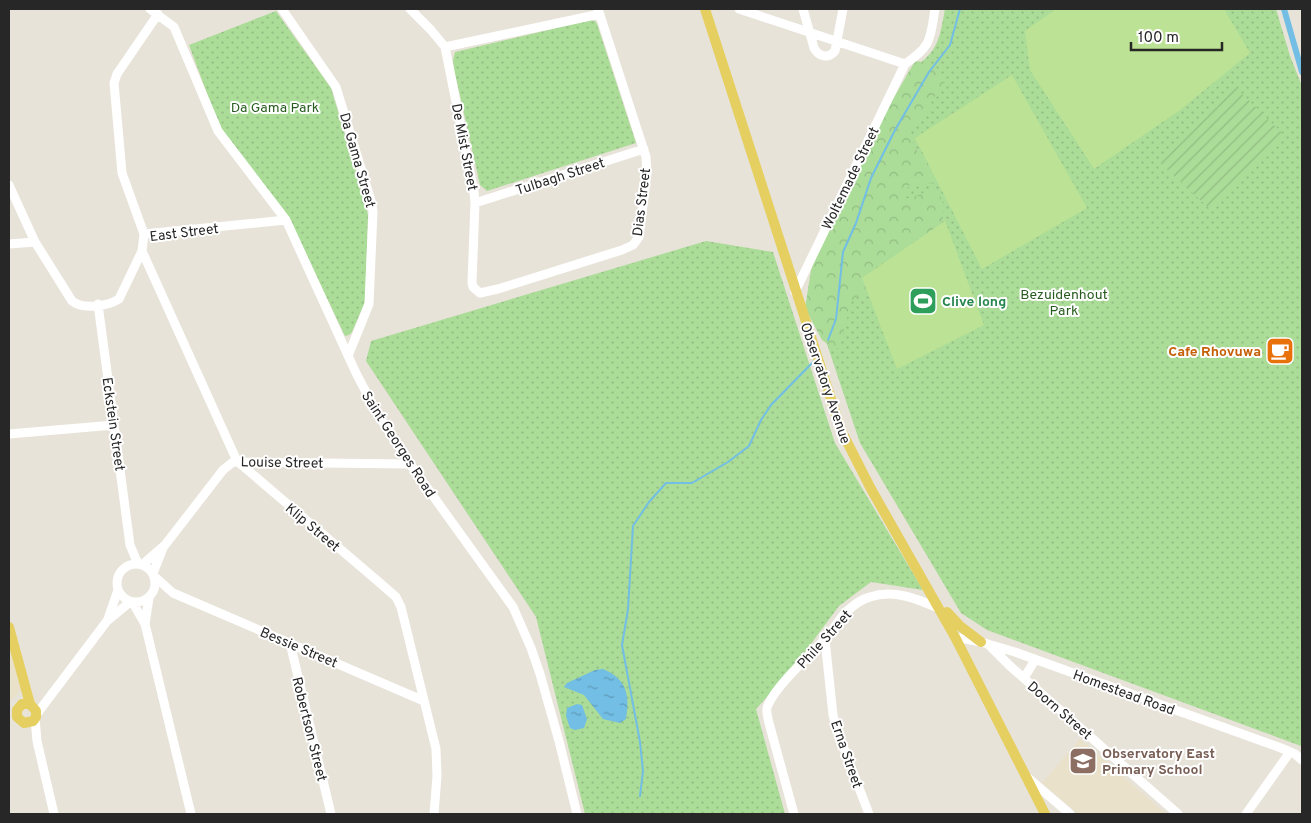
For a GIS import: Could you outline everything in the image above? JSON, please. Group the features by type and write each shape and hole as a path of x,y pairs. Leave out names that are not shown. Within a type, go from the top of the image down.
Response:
{"main road":[{"name":"Observatory Avenue","path":"705,9 836,419 844,438 955,637 1045,814"},
{"path":"930,592 960,626 985,643"},
{"path":"9,626 21,677 23,713"}],"street":[{"name":"Da Gama Street","path":"282,9 336,87 372,204 369,304 348,356"},
{"name":"De Mist Street","path":"410,9 445,47 475,203 472,282 476,291 485,292"},
{"path":"739,9 905,64 926,48 935,9"},
{"path":"803,9 814,48 820,55 828,56 834,54 844,9"},
{"name":"Saint Georges Road","path":"154,11 178,32 218,131 286,220 371,403 410,464 505,596 518,618 540,674 577,814"},
{"path":"144,234 122,173 114,83 117,74 154,11"},
{"path":"445,47 599,11"},
{"name":"Dias Street","path":"485,292 532,279 633,245 637,242 647,173 644,149 599,11"},
{"name":"Woltemade Street","path":"795,292 905,64"},
{"name":"Tulbagh Street","path":"475,203 644,149"},
{"path":"9,185 35,242 9,244"},
{"name":"East Street","path":"35,242 72,302 81,306 111,302 119,299 142,251 144,234 286,220"},
{"name":"Klip Street","path":"142,251 237,461 398,600 437,755 434,814"},
{"name":"Eckstein Street","path":"98,304 130,544 140,564"},
{"path":"9,434 114,425"},
{"name":"Louise Street","path":"140,564 164,545 228,464 237,461 410,464"},
{"name":"Eckstein Street","path":"125,568 130,544"},
{"name":"Louise Street","path":"154,574 164,545"},
{"path":"107,621 118,590 118,578 125,568 132,564 140,564 154,574 155,588 151,596 145,624"},
{"name":"Bessie Street","path":"154,574 173,593 424,701"},
{"path":"118,590 125,599 132,602 142,602 151,596"},
{"name":"Bessie Street","path":"151,596 173,593"},
{"name":"Phile Street","path":"794,814 769,724 767,705 777,691 825,640 847,611 856,604 872,596 888,594 909,596 940,609"},
{"path":"54,814 37,741 23,713 50,694 107,621 132,602"},
{"path":"132,602 145,624 191,814"},
{"name":"Homestead Road","path":"955,637 985,643 1035,660 1290,752 1302,760"},
{"name":"Erna Street","path":"825,640 831,701 838,733 869,814"},
{"name":"Robertson Street","path":"290,643 331,814"},
{"name":"Doorn Street","path":"985,643 1178,814"},
{"path":"811,654 826,663"},
{"path":"1024,678 1035,660"},
{"path":"1248,813 1290,752"},
{"path":"1024,775 1070,814"}],"shaded area":[{"path":"9,623 26,686 9,702"},
{"name":"Observatory East Primary School","path":"1080,739 1166,814 1078,814 1042,783"}],"green space":[{"name":"Bezuidenhout Park","path":"945,9 1276,9 1290,56 1302,86 1301,746 987,630 961,613 860,443 808,287 909,71 926,58 936,45"},
{"path":"1056,9 1224,9 1250,53 1180,110 1094,169 1030,70 1025,31"},
{"name":"Da Gama Park","path":"276,11 331,88 368,215 365,302 352,332 345,336 288,216 218,123 189,45"},
{"path":"591,20 597,24 636,143 487,191 480,185 454,69 453,60 455,52"},
{"path":"915,61 930,63 946,78 922,121 908,132 918,152 931,166 934,182 908,186 906,198 912,198 931,189 936,193 944,206 941,228 914,241 910,248 874,268 868,276 870,288 867,294 852,300 839,348 833,348 822,340 805,308 814,252 873,134"},
{"path":"1012,75 1087,208 982,269 915,138"},
{"path":"1235,87 1285,136 1209,208 1160,163"},
{"name":"Clive long","path":"945,221 984,325 897,369 862,278"},
{"path":"706,241 773,252 835,443 923,590 871,582 839,606 790,672 756,709 785,814 585,814 536,617 366,361 371,341"}],"water":[{"path":"603,669 611,673 622,683 627,695 626,719 620,723 603,719 584,695 564,687 567,683 595,670"},
{"path":"577,704 582,705 587,719 584,728 575,730 570,728 566,716 567,708"}],"waterway":[{"path":"828,340 836,319 843,252 856,223 871,178 895,130 929,72 950,45 960,9"},
{"path":"1284,9 1302,72"},
{"path":"640,796 643,771 640,742 622,645 628,609 633,526 649,502 666,483 692,483 728,462 749,446 761,420 771,405 815,360"}],"place":[{"name":"Clive long","path":"923,301"},
{"name":"Cafe Rhovuwa","path":"1280,351"},
{"name":"Observatory East Primary School","path":"1083,761"}]}
